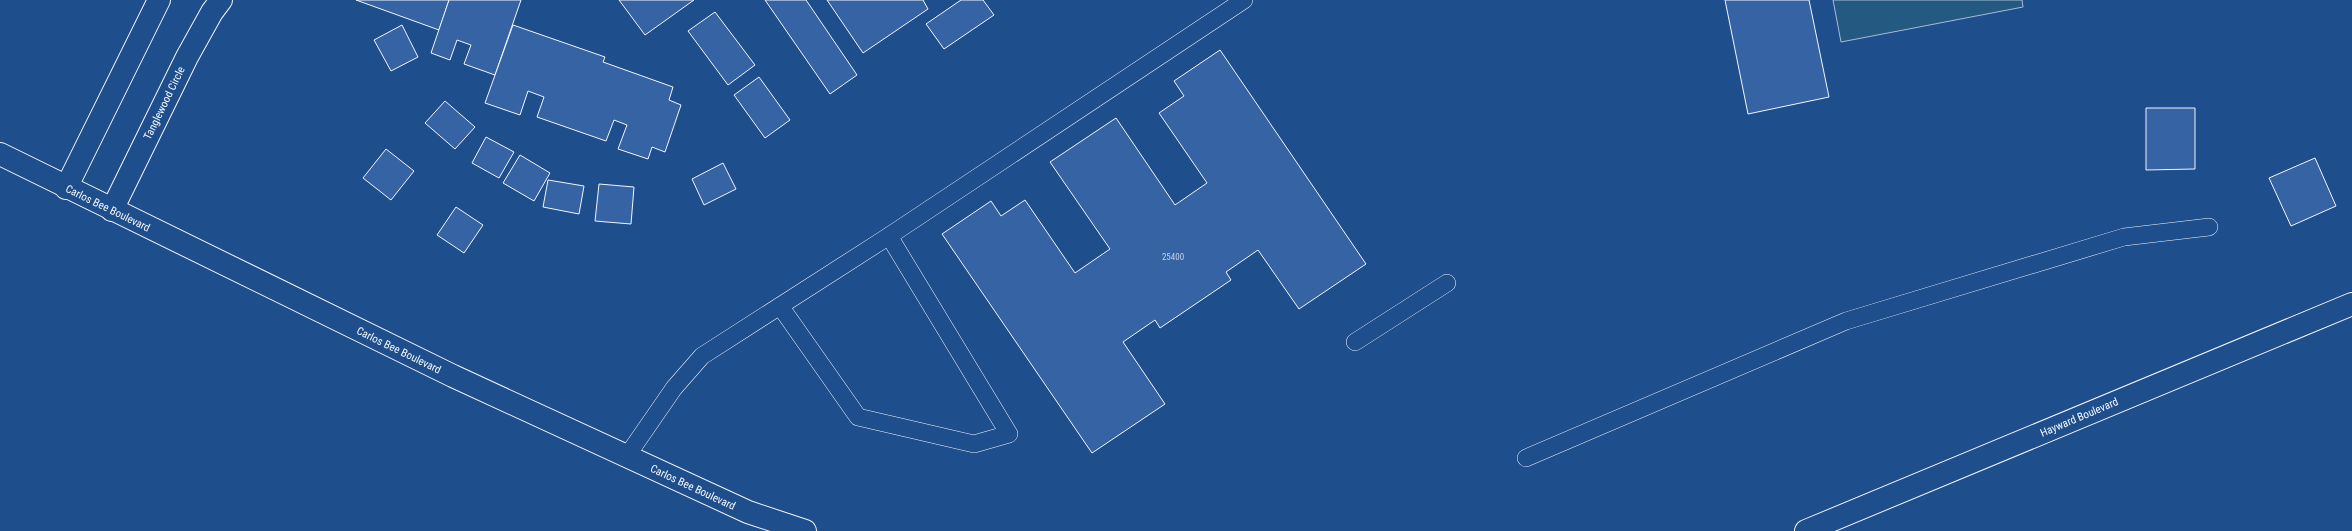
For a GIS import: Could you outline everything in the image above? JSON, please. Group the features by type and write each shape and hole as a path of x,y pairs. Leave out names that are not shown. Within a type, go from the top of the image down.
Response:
{"main road":[{"path":"66,188 158,0"},
{"name":"Tanglewood Circle","path":"112,210 187,57 212,12 222,0"},
{"name":"Carlos Bee Boulevard","path":"0,154 66,188 453,376 748,512 805,531"},
{"name":"Hayward Boulevard","path":"1806,531 2352,304"}],"lane":[{"path":"627,456 674,388 702,356 889,236 1244,0"},
{"path":"1526,458 1846,321 2124,237 2209,228"},
{"path":"780,306 858,417 974,444 1009,434 889,236"},
{"path":"1355,342 1447,283"}],"shaded area":[{"path":"1833,0 2022,0 2023,7 1841,42"}],"building":[{"path":"356,0 449,0 439,30"},
{"path":"449,0 521,0 495,75 464,64 471,45 457,40 450,60 431,53"},
{"path":"619,0 694,0 645,35"},
{"path":"765,0 806,0 857,75 830,94"},
{"path":"827,0 923,0 928,9 863,53"},
{"path":"961,0 983,0 994,15 944,49 926,24"},
{"path":"1725,0 1809,0 1829,97 1748,114"},
{"path":"715,12 755,65 728,85 688,31"},
{"path":"402,25 418,57 391,71 374,40"},
{"path":"513,25 605,57 603,62 673,87 669,100 681,105 665,152 652,147 648,159 618,149 627,125 614,120 606,141 537,117 544,97 528,91 520,115 485,103"},
{"path":"1220,50 1366,264 1299,309 1258,250 1226,272 1231,280 1160,328 1155,320 1123,342 1165,404 1092,453 942,234 991,201 1001,216 1025,200 1075,273 1110,249 1050,162 1116,118 1175,205 1207,183 1159,113 1184,96 1174,81"},
{"path":"759,77 790,120 765,138 734,95"},
{"path":"445,101 475,127 455,149 425,123"},
{"path":"2146,108 2195,108 2195,169 2146,170"},
{"path":"486,137 514,152 499,178 472,163"},
{"path":"386,149 414,171 391,200 363,178"},
{"path":"520,155 550,173 534,201 503,183"},
{"path":"2315,158 2336,206 2291,226 2269,178"},
{"path":"723,163 736,189 704,205 692,179"},
{"path":"548,180 584,186 579,214 543,207"},
{"path":"599,184 634,187 631,224 595,221"},
{"path":"456,207 483,225 464,253 437,235"}]}
